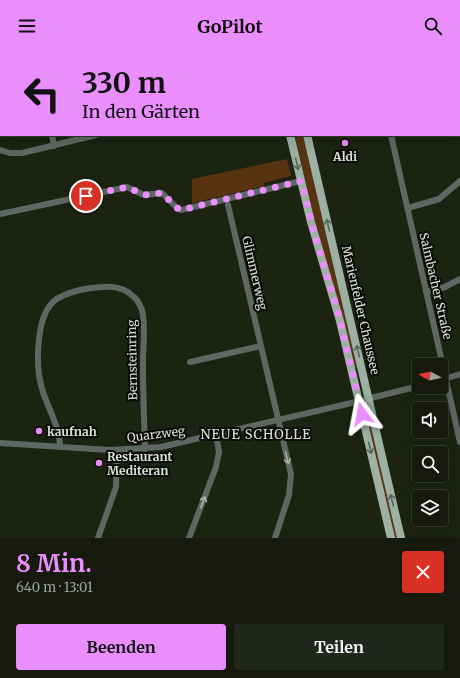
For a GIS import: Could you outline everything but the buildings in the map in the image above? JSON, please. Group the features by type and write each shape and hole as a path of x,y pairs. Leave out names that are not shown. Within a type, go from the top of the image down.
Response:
{"main road":[{"name":"Marienfelder Chaussee","path":"290,136 315,236 338,312 391,538"},
{"name":"Marienfelder Chaussee","path":"306,136 401,538"}],"street":[{"path":"52,136 54,146"},
{"path":"0,150 10,153 22,153 92,136"},
{"name":"Salmbacher Straße","path":"391,136 408,208 439,358"},
{"path":"0,214 127,187 144,195 162,193 181,210 301,181"},
{"path":"408,208 439,199 460,181"},
{"name":"Glimmerweg","path":"228,205 291,480 287,504 276,538"},
{"path":"426,292 445,287 460,278"},
{"name":"Bernsteinring","path":"60,447 60,438 42,391 38,373 39,343 46,310 53,300 63,295 91,288 111,287 120,288 131,294 142,309 145,449"},
{"path":"190,362 261,346"},
{"path":"448,378 460,374"},
{"name":"Quarzweg","path":"0,443 117,450 145,449 216,435 412,388"},
{"name":"Salmbacher Straße","path":"447,394 460,442"},
{"path":"189,538 216,467 219,452 216,435"},
{"path":"98,538 116,487 117,450"}],"shaded area":[{"path":"303,136 358,368 355,368 342,314 316,225 295,138"},
{"path":"287,159 291,176 264,183 264,186 192,203 192,179"},
{"path":"369,419 399,538 394,538"}],"place":[{"name":"Aldi","path":"345,143"},
{"name":"kaufnah","path":"39,431"},
{"name":"Restaurant Mediteran","path":"99,463"}],"district":[{"name":"NEUE SCHOLLE","path":"256,434"}],"route":[{"path":"86,196 129,187 144,195 162,193 179,210 181,210 301,181 315,236 338,312 362,414"}]}
